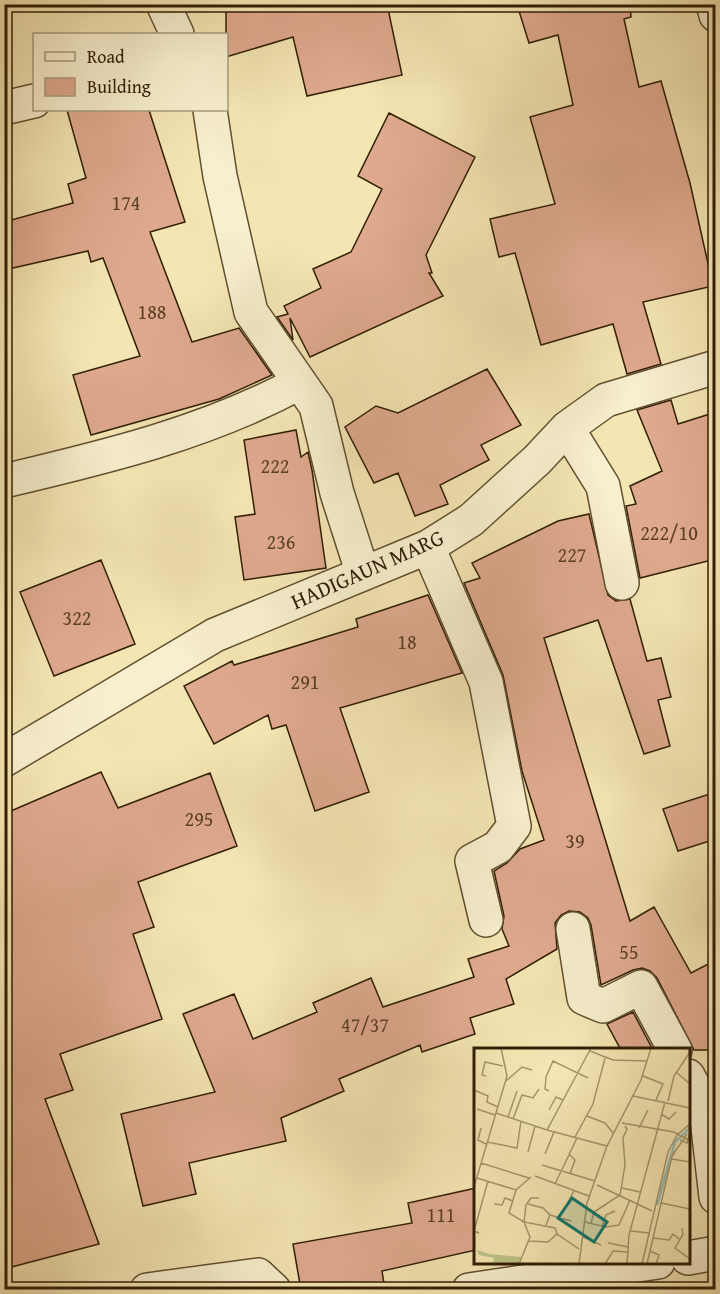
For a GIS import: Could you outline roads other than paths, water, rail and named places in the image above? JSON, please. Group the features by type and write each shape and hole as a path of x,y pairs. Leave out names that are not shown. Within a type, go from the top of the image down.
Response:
{"street":[{"path":"163,4 177,33"},
{"path":"713,4 716,15"},
{"path":"4,108 33,100"},
{"path":"210,111 220,176 251,312 316,406 337,493 363,574"},
{"name":"HADIGAUN MARG","path":"4,760 215,635 428,546 471,520 537,460 567,428 606,400 716,367"},
{"path":"4,481 98,459 194,431 265,401 298,383"},
{"path":"567,428 603,486 622,583"},
{"path":"428,546 486,682 514,826 498,847 472,861 486,920"},
{"path":"573,929 584,998 603,1006 640,987 674,1048"},
{"path":"690,1080 706,1110 716,1197"},
{"path":"690,1258 716,1253"},
{"path":"469,1290 651,1264"},
{"path":"147,1290 258,1275 274,1290"}]}
